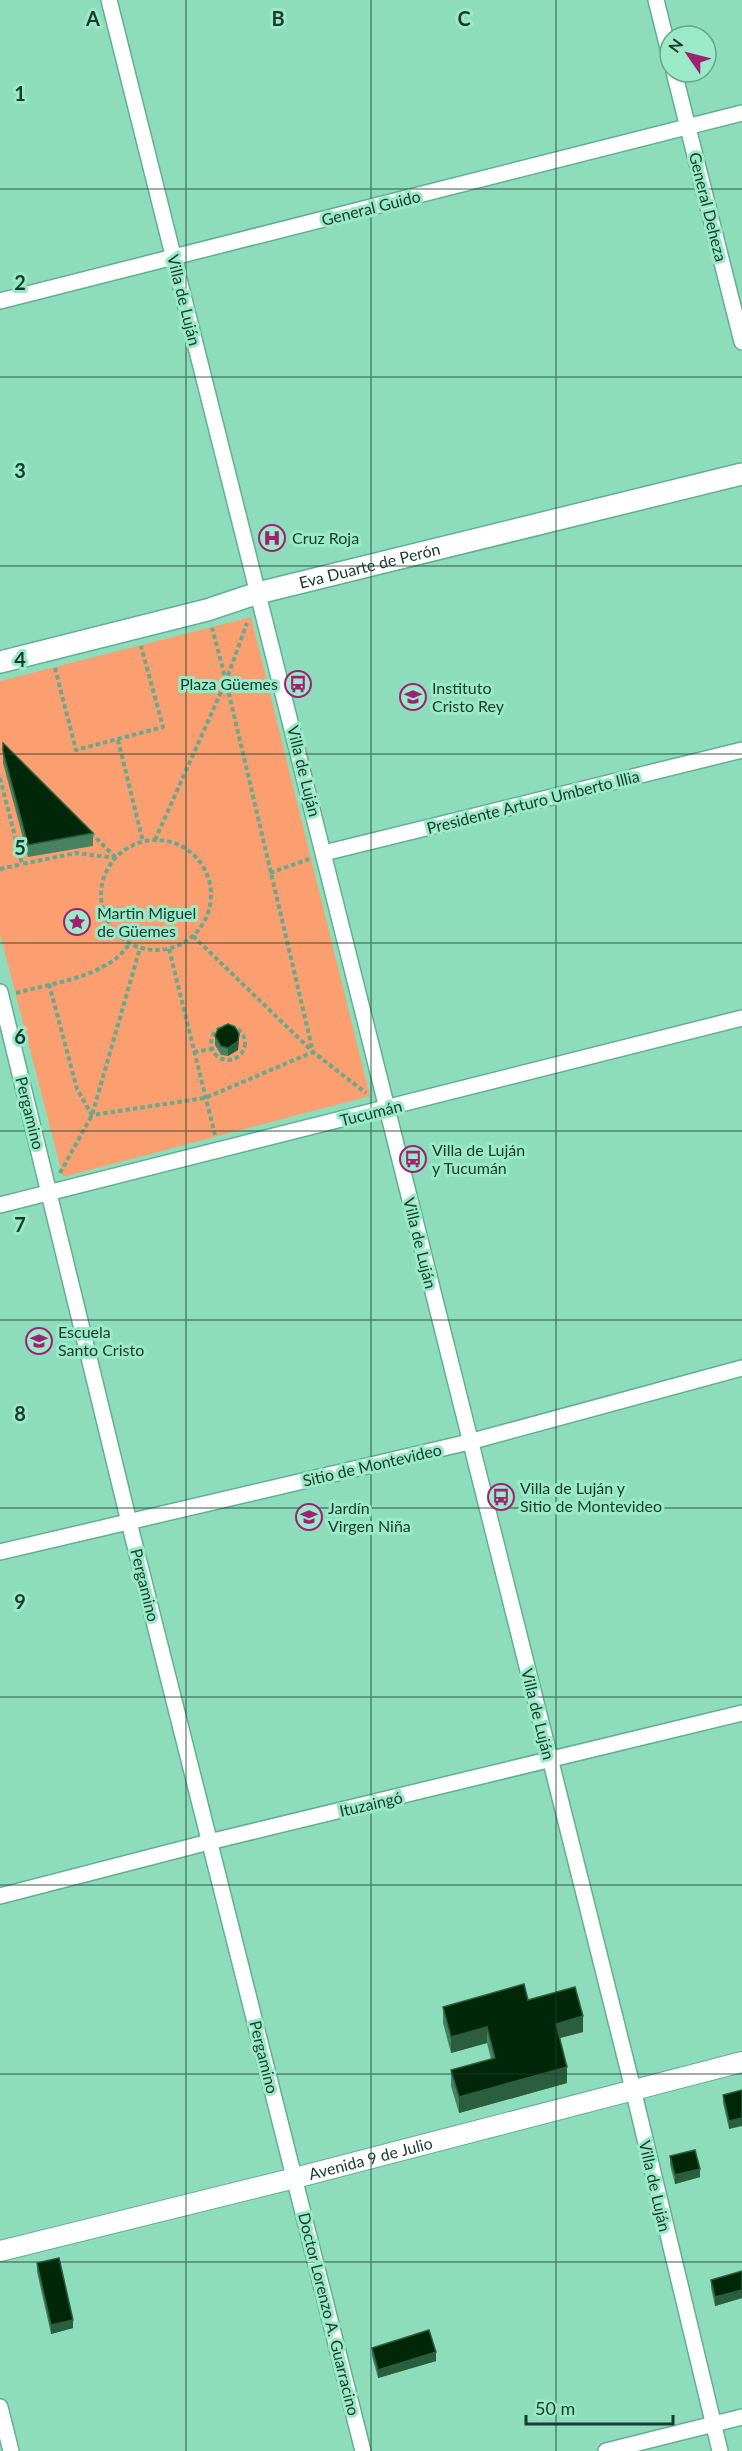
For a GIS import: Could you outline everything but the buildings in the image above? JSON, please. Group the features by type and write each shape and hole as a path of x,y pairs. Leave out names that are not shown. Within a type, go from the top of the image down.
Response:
{"main road":[{"name":"Eva Duarte de Perón","path":"0,662 207,610 258,592 742,474"}],"street":[{"name":"Villa de Luján","path":"109,0 633,2089 720,2451"},
{"path":"656,0 662,24"},
{"name":"General Deheza","path":"677,84 742,342"},
{"name":"General Guido","path":"0,301 174,259 742,113"},
{"name":"Presidente Arturo Umberto Illia","path":"324,853 742,750"},
{"name":"Pergamino","path":"1,994 129,1522 295,2178"},
{"name":"Tucumán","path":"0,1204 387,1109 742,1018"},
{"name":"Sitio de Montevideo","path":"0,1552 469,1442 742,1368"},
{"name":"Ituzaingó","path":"0,1896 209,1842 742,1713"},
{"name":"Avenida 9 de Julio","path":"0,2251 295,2178 742,2062"},
{"name":"Doctor Lorenzo A. Guarracino","path":"295,2178 363,2451"},
{"path":"0,2407 11,2451"},
{"path":"606,2451 742,2417"}],"path":[{"path":"155,840 226,681 258,592"},
{"path":"207,610 226,681 313,1052"},
{"path":"50,650 76,750 117,740 163,727 136,627"},
{"path":"117,740 143,842"},
{"path":"0,778 21,864"},
{"path":"83,825 116,858"},
{"path":"155,840 171,842 186,849 199,860 207,875 211,891 210,908 204,923 193,936 169,949 154,951 129,944 116,934 107,920 102,904 101,888 106,872 116,858 124,851 143,842 155,840"},
{"path":"0,869 76,853 116,858"},
{"path":"270,873 324,853"},
{"path":"193,936 313,1052 387,1109"},
{"path":"1,994 50,984 100,970 118,958 129,944"},
{"path":"49,1193 92,1115 140,948"},
{"path":"169,949 219,1151"},
{"path":"50,984 77,1089 92,1115"},
{"path":"224,1027 236,1028 245,1041 243,1052 235,1060 219,1058 212,1049 214,1033 224,1027"},
{"path":"194,1052 212,1049"},
{"path":"92,1115 206,1098 313,1052"}],"shaded area":[{"path":"251,617 370,1096 63,1177 0,934 0,681"}],"place":[{"name":"Cruz Roja","path":"272,538"},
{"name":"Plaza Güemes","path":"298,684"},
{"name":"Instituto Cristo Rey","path":"413,697"},
{"name":"Martin Miguel de Güemes","path":"77,922"},
{"name":"Villa de Luján y Tucumán","path":"413,1159"},
{"name":"Escuela Santo Cristo","path":"39,1341"},
{"name":"Villa de Luján y Sitio de Montevideo","path":"501,1497"},
{"name":"Jardín Virgen Niña","path":"309,1517"}]}
